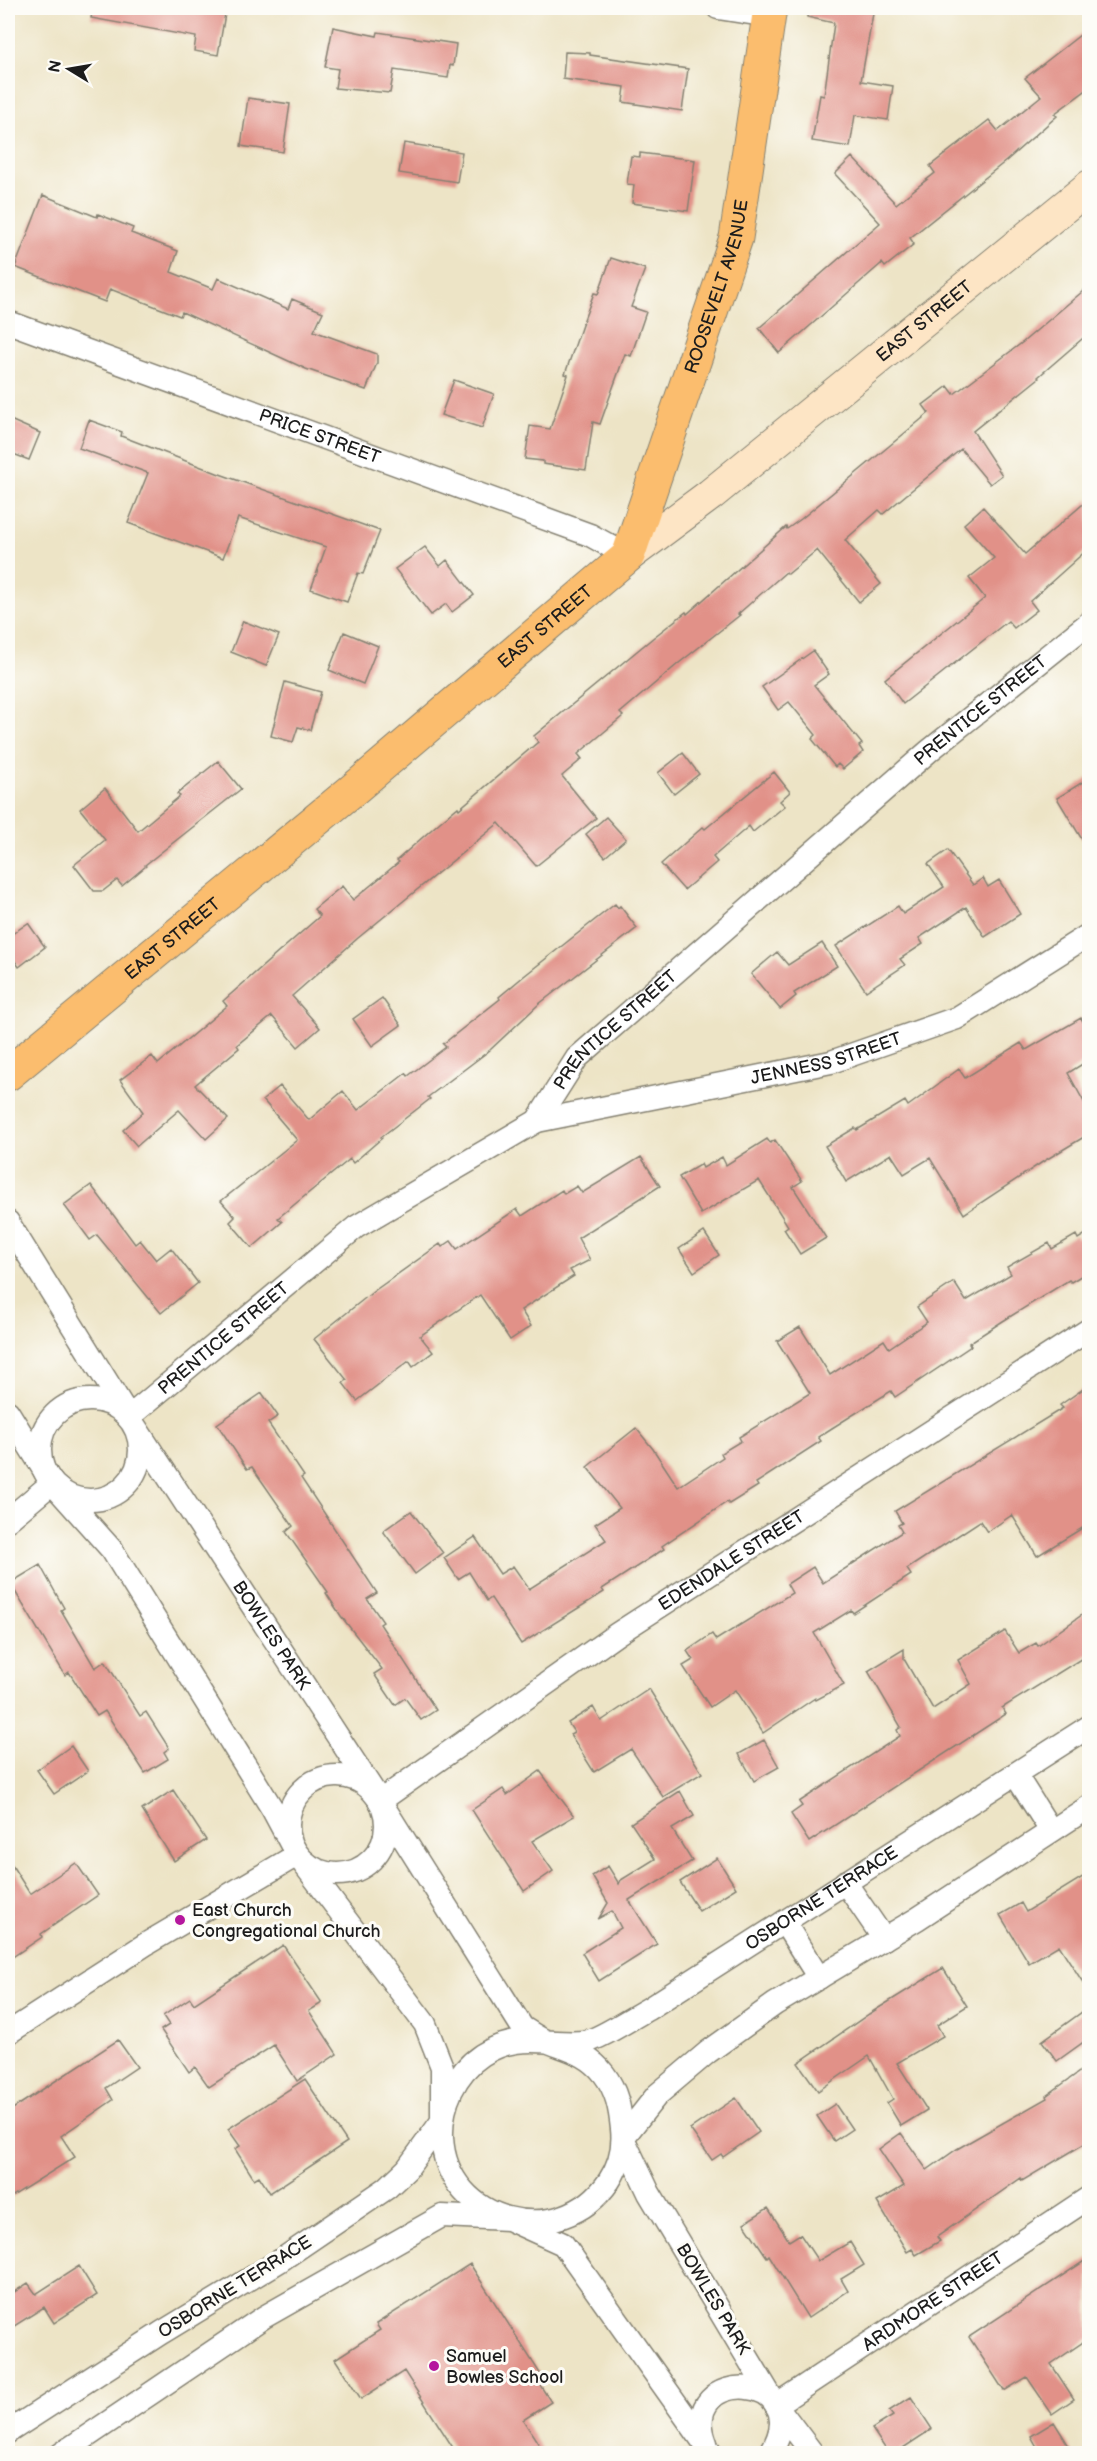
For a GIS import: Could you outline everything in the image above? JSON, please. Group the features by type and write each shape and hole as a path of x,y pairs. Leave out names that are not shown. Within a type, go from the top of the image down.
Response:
{"main road":[{"name":"ROOSEVELT AVENUE","path":"628,556 736,238 769,12"},
{"name":"EAST STREET","path":"8,1074 355,788 628,556 737,473 1089,186"}],"street":[{"path":"718,8 769,12"},
{"name":"PRICE STREET","path":"8,322 590,534 628,556"},
{"name":"PRENTICE STREET","path":"129,1417 356,1227 537,1121 577,1058 929,751 1089,622"},
{"name":"JENNESS STREET","path":"537,1121 831,1062 957,1018 1089,934"},
{"name":"BOWLES PARK","path":"8,1222 129,1417 380,1800 522,2027 544,2040 577,2051 604,2073 620,2104 623,2138 619,2158 604,2188 585,2206 561,2218 535,2222 508,2219"},
{"name":"EDENDALE STREET","path":"380,1800 616,1634 1089,1329"},
{"path":"94,1400 114,1405 129,1417 140,1441 139,1458 138,1467 123,1488 100,1500 82,1499 74,1498 52,1483 43,1466 40,1446 45,1427 58,1412 75,1402 94,1400"},
{"name":"BOWLES PARK","path":"8,1412 52,1483 111,1550 273,1810 297,1854 425,2024 442,2067 442,2139 445,2157 463,2189 491,2212 563,2244 711,2452"},
{"path":"8,1520 52,1483"},
{"name":"OSBORNE TERRACE","path":"544,2040 586,2042 648,2009 1015,1774 1088,1731"},
{"path":"1015,1774 1051,1831"},
{"path":"335,1776 353,1778 368,1787 380,1800 386,1816 386,1833 381,1848 370,1862 356,1871 340,1875 324,1873 309,1866 297,1854 289,1839 287,1821 292,1804 303,1789 310,1784 318,1779 335,1776"},
{"path":"623,2138 657,2095 682,2073 775,2004 884,1939 1089,1806"},
{"path":"8,2033 146,1944 297,1854"},
{"path":"845,1882 884,1939"},
{"path":"784,1922 819,1978"},
{"name":"BOWLES PARK","path":"442,2121 452,2090 460,2076 477,2059 498,2047 513,2042 544,2040"},
{"name":"OSBORNE TERRACE","path":"8,2432 161,2333 281,2260 387,2188 407,2169 442,2121"},
{"name":"BOWLES PARK","path":"623,2138 649,2193 776,2405 813,2454"},
{"name":"ARDMORE STREET","path":"776,2405 1089,2197"},
{"path":"61,2454 264,2317 411,2232 442,2216 508,2219"},
{"path":"711,2452 702,2433 702,2417 709,2403 720,2392 735,2386 751,2386 765,2393 776,2405 782,2421 779,2439 770,2454"}],"building":[{"path":"93,8 226,8 218,55 194,51 196,37 91,18"},
{"path":"808,8 874,8 861,81 893,86 888,120 855,115 850,147 812,141 820,95 824,96 834,23 807,17"},
{"path":"333,27 377,36 378,32 456,44 453,66 450,65 448,78 394,70 390,93 335,88 338,69 325,67"},
{"path":"1089,28 1089,88 1054,114 1057,116 1006,161 910,238 914,244 885,267 882,263 779,353 759,328 880,223 835,174 852,157 896,204 935,173 930,166 989,120 998,131 1041,96 1025,78"},
{"path":"565,52 590,53 590,55 688,69 682,111 623,102 625,87 563,79"},
{"path":"248,98 290,104 283,152 241,146"},
{"path":"404,143 462,152 457,182 399,173"},
{"path":"640,153 695,160 688,211 632,203 634,185 627,184 631,156 640,157"},
{"path":"43,195 97,217 98,214 133,228 131,233 178,251 171,272 213,289 218,278 288,309 292,299 323,312 314,331 377,354 377,363 366,390 306,369 182,312 180,316 110,289 105,302 15,267"},
{"path":"611,258 645,269 631,307 646,312 631,356 625,354 600,424 593,422 586,470 525,459 530,426 550,429 568,375 565,374 582,325 594,293 598,294"},
{"path":"1089,286 1089,333 1039,378 973,431 1002,475 990,484 961,449 883,514 879,510 845,540 881,584 859,602 817,550 788,574 786,572 738,614 740,615 620,713 623,716 578,754 582,759 562,776 596,818 536,866 499,823 358,938 292,996 320,1028 298,1047 272,1016 237,1045 239,1048 195,1085 228,1119 206,1139 179,1110 137,1146 123,1130 143,1112 120,1080 152,1056 158,1064 227,1006 223,1001 320,916 314,909 342,886 353,900 399,862 397,860 440,822 458,807 459,809 538,742 534,736 654,637 686,612 687,614 786,527 787,529 801,519 929,413 923,405 948,386 954,394 1023,342"},
{"path":"454,380 494,394 482,428 441,415"},
{"path":"8,419 40,433 29,460 8,452"},
{"path":"89,420 122,432 121,436 217,473 380,531 363,574 358,573 347,602 311,589 326,547 238,518 223,558 128,523 148,473 79,448"},
{"path":"1089,499 1089,548 1030,601 1037,610 1014,628 1008,621 903,704 885,679 985,598 969,578 994,558 964,524 983,507 1025,554"},
{"path":"425,547 440,566 447,560 474,595 452,612 446,604 431,615 395,569"},
{"path":"243,621 279,635 266,666 231,652"},
{"path":"344,632 378,646 363,684 329,670"},
{"path":"813,651 829,674 814,685 862,744 859,746 863,752 843,769 838,764 835,767 812,739 816,735 789,702 778,710 762,687"},
{"path":"285,682 321,692 310,730 298,727 293,742 271,736"},
{"path":"683,753 699,774 674,794 658,773"},
{"path":"218,761 241,789 122,886 117,880 103,891 94,891 74,865 105,840 80,809 105,788 138,831 180,796 177,794"},
{"path":"774,772 790,792 780,801 785,806 753,832 749,826 713,857 717,862 684,890 661,864 703,827 705,829"},
{"path":"1089,778 1089,851 1057,798"},
{"path":"606,817 626,839 605,857 586,834"},
{"path":"948,850 973,885 983,878 988,887 999,880 1020,914 985,937 966,907 919,938 923,944 900,959 905,965 866,991 836,946 898,906 903,914 944,887 928,864"},
{"path":"615,904 618,908 620,906 637,928 539,1004 490,1050 428,1097 430,1099 381,1137 353,1163 350,1159 278,1218 282,1222 252,1248 230,1222 235,1217 221,1201 297,1140 263,1100 280,1086 309,1120 343,1091 358,1110 406,1073 408,1076 446,1047 443,1044"},
{"path":"28,923 45,947 19,967 8,951 8,937"},
{"path":"822,943 837,966 794,993 796,996 780,1009 751,974 777,952 788,965"},
{"path":"382,998 401,1025 372,1046 353,1019"},
{"path":"1081,1018 1089,1031 1089,1060 1068,1073 1089,1111 1089,1134 964,1214 930,1158 904,1174 891,1154 846,1182 825,1146 905,1101 908,1106 959,1069 965,1078 1021,1043 1026,1050"},
{"path":"767,1139 770,1143 775,1140 802,1181 793,1187 826,1238 800,1254 784,1229 788,1226 759,1180 701,1214 679,1177 701,1164 703,1168 722,1157 726,1165"},
{"path":"641,1157 660,1186 578,1238 590,1260 570,1270 574,1276 521,1310 531,1326 510,1340 480,1295 420,1336 433,1352 413,1367 409,1361 357,1401 343,1383 347,1380 314,1339 374,1291 440,1244 442,1247 451,1241 457,1249 517,1209 522,1216 562,1190 564,1194 577,1186 582,1193"},
{"path":"91,1185 135,1244 140,1240 156,1260 171,1248 198,1283 161,1313 97,1235 90,1240 64,1205"},
{"path":"704,1232 719,1255 694,1272 679,1249"},
{"path":"1089,1232 1089,1271 1071,1282 1069,1280 969,1343 971,1346 895,1397 891,1391 818,1437 821,1441 756,1483 758,1486 729,1504 727,1502 662,1546 664,1549 602,1589 604,1592 521,1644 491,1598 487,1601 469,1572 458,1579 444,1558 475,1537 500,1574 513,1566 529,1589 606,1540 595,1524 620,1508 587,1467 636,1428 678,1487 723,1457 721,1453 741,1441 739,1437 810,1393 777,1341 800,1327 830,1375 884,1340 889,1348 927,1322 917,1307 954,1282 966,1301 1011,1274 1007,1267 1049,1243 1052,1249 1076,1235 1078,1239"},
{"path":"1089,1385 1089,1524 1037,1556 1012,1515 987,1532 980,1521 907,1569 911,1575 853,1613 851,1610 814,1633 844,1685 816,1700 815,1698 763,1733 735,1690 710,1707 683,1666 693,1660 687,1651 712,1634 716,1640 792,1593 787,1584 813,1567 823,1583 902,1532 898,1525 902,1523 895,1511 1063,1408 1060,1405"},
{"path":"262,1393 278,1416 268,1423 304,1476 301,1478 377,1593 367,1599 383,1622 380,1624 436,1710 421,1720 405,1698 395,1705 374,1674 382,1669 341,1616 326,1593 328,1592 286,1532 293,1526 252,1467 247,1469 217,1424"},
{"path":"411,1511 443,1553 415,1574 383,1531"},
{"path":"40,1565 64,1608 61,1610 95,1668 105,1661 140,1716 146,1712 169,1748 164,1752 168,1759 145,1773 105,1711 97,1716 69,1672 65,1675 10,1583"},
{"path":"1089,1610 1089,1654 1002,1708 1006,1714 809,1842 791,1814 802,1806 799,1802 900,1736 897,1730 901,1727 868,1671 904,1649 904,1659 933,1709 971,1684 958,1660 1005,1631 1019,1653 1036,1643 1038,1646"},
{"path":"649,1689 702,1773 663,1797 631,1749 594,1772 570,1734 574,1732 568,1723 593,1707 601,1721"},
{"path":"764,1740 779,1767 754,1781 739,1754"},
{"path":"71,1746 88,1771 54,1794 37,1770"},
{"path":"540,1771 574,1816 532,1841 553,1871 524,1891 472,1810 503,1789 507,1795"},
{"path":"173,1790 206,1840 174,1861 142,1810"},
{"path":"680,1791 694,1816 672,1829 692,1861 629,1900 657,1944 599,1981 582,1953 621,1928 612,1911 599,1918 608,1903 592,1876 608,1866 619,1884 621,1880 655,1859 631,1823"},
{"path":"717,1858 736,1888 699,1911 680,1882"},
{"path":"8,1859 30,1894 76,1863 98,1895 8,1960"},
{"path":"1089,1873 1089,1992 1059,1945 1029,1963 1000,1915 1021,1903 1026,1912"},
{"path":"283,1945 322,2003 309,2011 337,2054 297,2081 274,2045 209,2087 195,2067 189,2072 161,2030 169,2025 163,2016 190,1998 194,2004"},
{"path":"943,1968 967,2006 937,2025 943,2036 897,2063 927,2110 901,2126 887,2103 893,2099 869,2056 818,2091 798,2063 869,2014"},
{"path":"1089,2007 1089,2038 1057,2061 1042,2041"},
{"path":"118,2040 137,2067 106,2088 113,2100 61,2136 75,2157 8,2199 8,2112"},
{"path":"1089,2065 1089,2141 1022,2181 1021,2178 937,2237 940,2241 916,2255 912,2249 907,2252 877,2202 904,2186 879,2149 901,2133 927,2170 957,2149 1047,2098 1046,2096"},
{"path":"305,2079 347,2142 270,2193 259,2176 254,2179 235,2149 240,2146 228,2129"},
{"path":"736,2098 759,2132 723,2157 721,2154 712,2160 690,2129"},
{"path":"835,2104 852,2129 834,2141 817,2116"},
{"path":"768,2208 789,2241 800,2234 818,2261 850,2242 864,2265 841,2279 848,2291 808,2318 769,2255 767,2257 744,2223"},
{"path":"1089,2258 1089,2338 1051,2364 1074,2399 1052,2414 1027,2377 1004,2391 969,2337"},
{"path":"470,2264 543,2378 538,2382 551,2402 523,2420 545,2454 457,2454 404,2371 361,2399 335,2359 380,2330 376,2324"},
{"path":"79,2266 97,2295 54,2323 44,2307 8,2330 8,2296 28,2283 36,2294"},
{"path":"911,2397 932,2429 894,2454 889,2454 872,2429 893,2416 889,2411"},
{"path":"1054,2422 1074,2454 1041,2454 1031,2436"}],"place":[{"name":"East Church Congregational Church","path":"180,1920"},
{"name":"Samuel Bowles School","path":"434,2366"}]}
